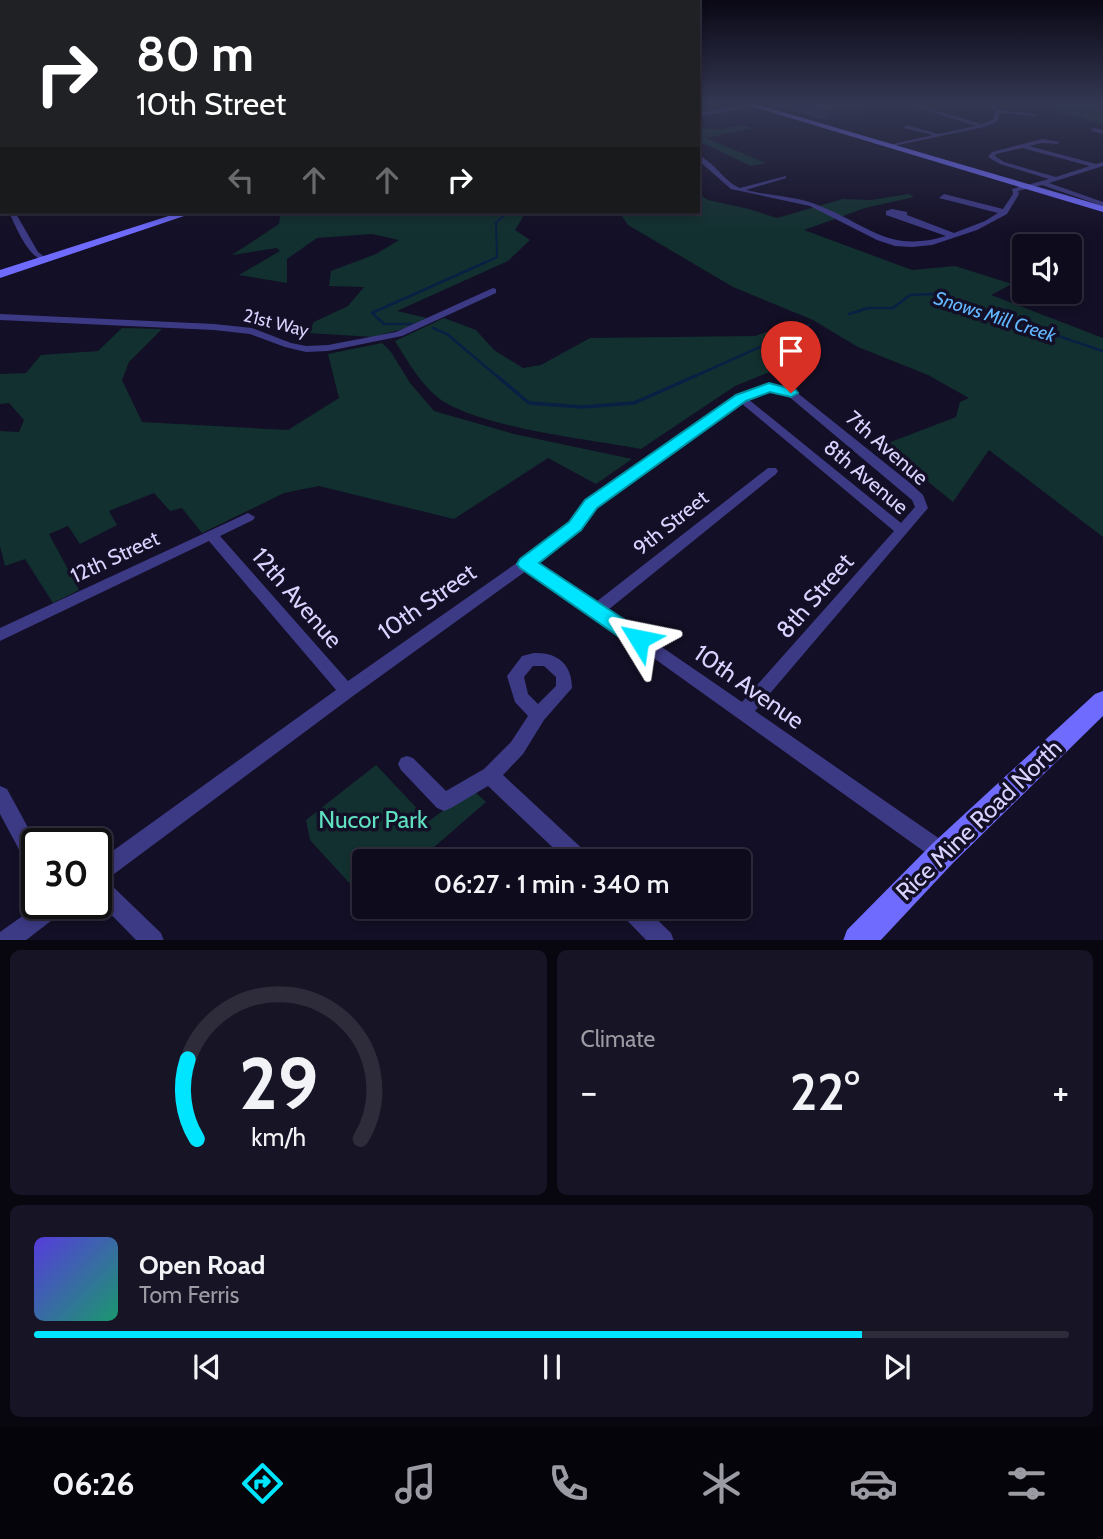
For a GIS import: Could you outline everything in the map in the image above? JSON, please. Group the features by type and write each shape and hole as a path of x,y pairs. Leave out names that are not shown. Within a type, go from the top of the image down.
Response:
{"main road":[{"path":"894,147 1030,187 1101,204"},
{"path":"0,274 42,258 185,214"},
{"name":"Rice Mine Road North","path":"858,940 943,853 1103,701"}],"street":[{"path":"1018,147 994,153 991,157 1002,163 1056,179"},
{"path":"1024,147 1101,166"},
{"path":"700,159 712,165 728,185 806,204 838,216 870,234 899,245 908,252 913,251 914,247 954,236 1004,212 1016,194 1030,190 1030,187 1101,166"},
{"path":"740,190 784,177"},
{"path":"1042,183 1101,204"},
{"path":"957,200 1004,212"},
{"path":"13,214 35,253 42,258"},
{"path":"902,216 954,236"},
{"name":"21st Way","path":"0,317 214,327 252,331 306,349 328,348 399,334 493,291"},
{"path":"0,330 13,319"},
{"name":"10th Street","path":"112,863 526,564 575,526 591,504 741,398 769,388 791,393"},
{"name":"7th Avenue","path":"791,393 906,486 918,498 922,508"},
{"name":"8th Avenue","path":"741,398 902,531"},
{"name":"9th Street","path":"597,610 772,471"},
{"name":"8th Street","path":"743,713 922,508"},
{"name":"12th Street","path":"0,635 248,517"},
{"name":"12th Avenue","path":"212,535 347,691"},
{"name":"10th Avenue","path":"526,564 597,610 943,853"},
{"path":"407,764 444,802 490,775 517,748 538,715"},
{"path":"490,775 568,849"},
{"path":"0,795 21,834"},
{"path":"112,900 153,940"},
{"path":"6,940 36,919"},
{"path":"641,919 663,940"}],"green space":[{"path":"710,147 727,147 766,163 751,166"},
{"path":"700,194 708,200 777,218 843,199 871,200 909,194 914,197 865,208 804,230 912,270 955,266 1012,284 991,295 1103,338 1103,537 989,450 953,502 883,445 956,417 960,402 969,398 928,375 858,347 813,320 733,287 628,225 620,214 700,214"},
{"path":"281,214 525,214 515,230 530,240 508,261 397,311 427,318 403,329 373,337 308,333 314,322 348,306 364,287 329,286 331,271 376,254 399,240 372,234 317,238 287,259 287,283 239,275 280,251 277,248 232,255 279,224"},
{"path":"444,318 476,330 494,350 523,368 541,365 590,338 755,336 783,326 818,340 777,369 735,386 641,449 488,420 446,403 424,383 395,341"},
{"path":"122,328 162,329 129,362 122,380 142,422 288,430 339,398 328,354 382,343 434,411 514,434 632,459 596,484 548,458 454,519 319,486 284,493 202,533 182,508 170,511 154,493 109,511 117,525 80,544 68,526 49,534 79,590 53,603 25,559 5,566 0,546 0,431 19,432 24,420 9,403 0,404 0,374 26,373 41,355 98,351"},
{"name":"Nucor Park","path":"376,765 429,821 470,791 486,802 432,849 352,849 352,886 310,840 306,820"}],"waterway":[{"name":"Snows Mill Creek","path":"482,264 497,257 496,223 505,214"},
{"name":"Snows Mill Creek","path":"412,324 384,324 372,313 486,262"},
{"name":"Snows Mill Creek","path":"849,314 868,308 893,308 910,295 933,294 1103,351"},
{"name":"Snows Mill Creek","path":"691,378 809,325"},
{"name":"Snows Mill Creek","path":"433,328 447,334 499,378"},
{"name":"Snows Mill Creek","path":"497,376 529,403 582,407 634,403 695,376"}],"route":[{"path":"639,639 526,564 575,526 591,504 741,398 759,389 781,389 791,393"}]}
